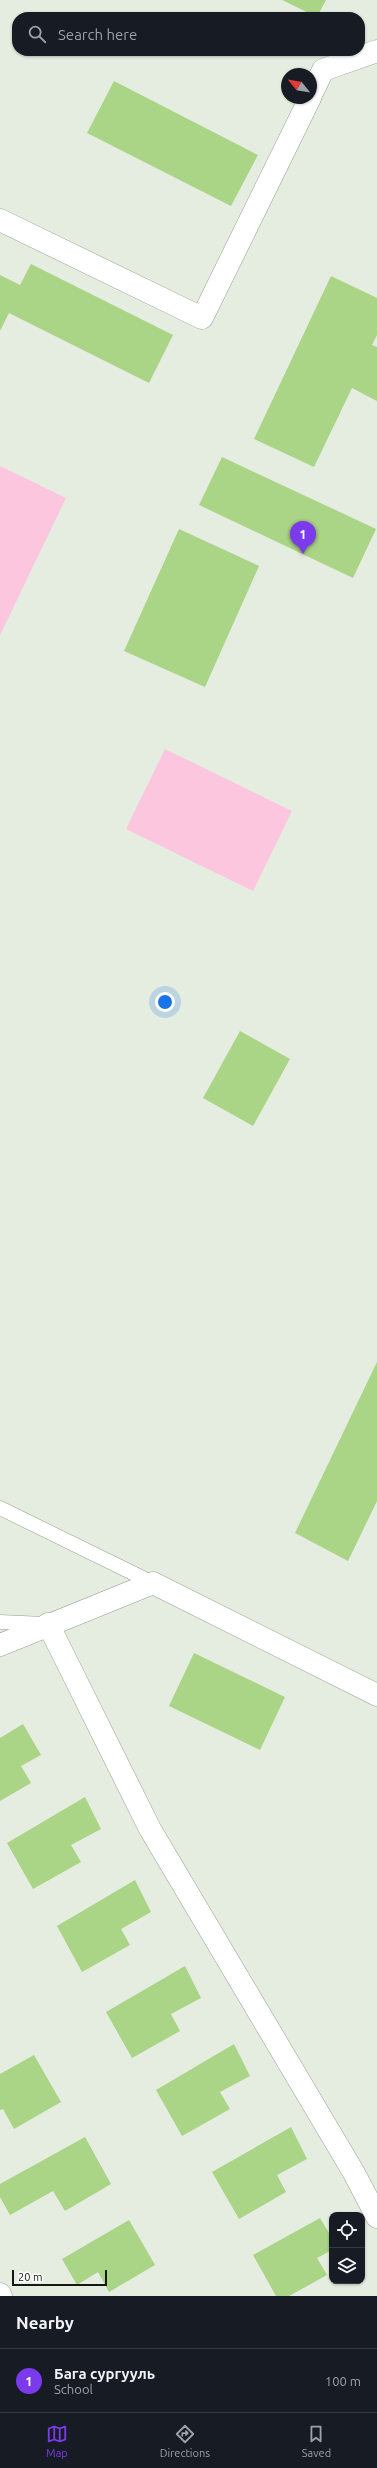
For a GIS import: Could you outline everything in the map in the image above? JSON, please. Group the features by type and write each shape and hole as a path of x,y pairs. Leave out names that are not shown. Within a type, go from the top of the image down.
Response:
{"street":[{"path":"365,55 377,51"},
{"path":"317,82 323,70 363,56"},
{"path":"0,220 202,318 307,104"},
{"path":"0,1645 48,1624 153,1583 377,1696"},
{"path":"48,1624 150,1829 350,2166 377,2216"}],"lane":[{"path":"0,1508 153,1583"},
{"path":"0,1517 14,1516"},
{"path":"0,1622 48,1624"}],"shaded area":[{"path":"0,466 66,498 0,635"},
{"path":"165,749 292,811 253,891 126,829"}],"building":[{"path":"282,0 326,0 320,12 307,12"},
{"path":"114,81 258,155 231,206 87,133"},
{"path":"31,264 173,335 149,383 9,313 0,331 0,275 20,285"},
{"path":"331,276 377,298 377,335 372,345 377,347 377,401 352,388 314,467 254,439"},
{"path":"222,457 376,529 353,578 199,505"},
{"path":"179,529 259,566 205,687 124,651"},
{"path":"240,1031 290,1059 253,1126 203,1098"},
{"path":"377,1362 377,1501 348,1561 295,1533"},
{"path":"194,1653 285,1697 260,1750 169,1706"},
{"path":"23,1724 41,1755 21,1766 31,1783 0,1801 0,1738"},
{"path":"85,1797 101,1829 71,1845 81,1862 33,1889 7,1843"},
{"path":"135,1880 151,1912 121,1929 130,1945 82,1972 57,1926"},
{"path":"185,1966 201,1998 171,2014 180,2031 132,2058 106,2012"},
{"path":"234,2044 250,2076 220,2092 230,2109 182,2136 156,2090"},
{"path":"34,2055 61,2102 14,2129 3,2109 0,2110 0,2074"},
{"path":"291,2127 307,2159 277,2175 286,2192 239,2219 212,2172"},
{"path":"85,2137 111,2184 65,2211 53,2191 10,2215 0,2197 0,2184"},
{"path":"320,2218 329,2233 329,2252 317,2258 327,2275 289,2296 276,2296 253,2255"},
{"path":"129,2220 155,2265 109,2292 98,2272 77,2285 62,2259"}],"place":[{"name":"Бага сургууль","path":"303,554"}]}
